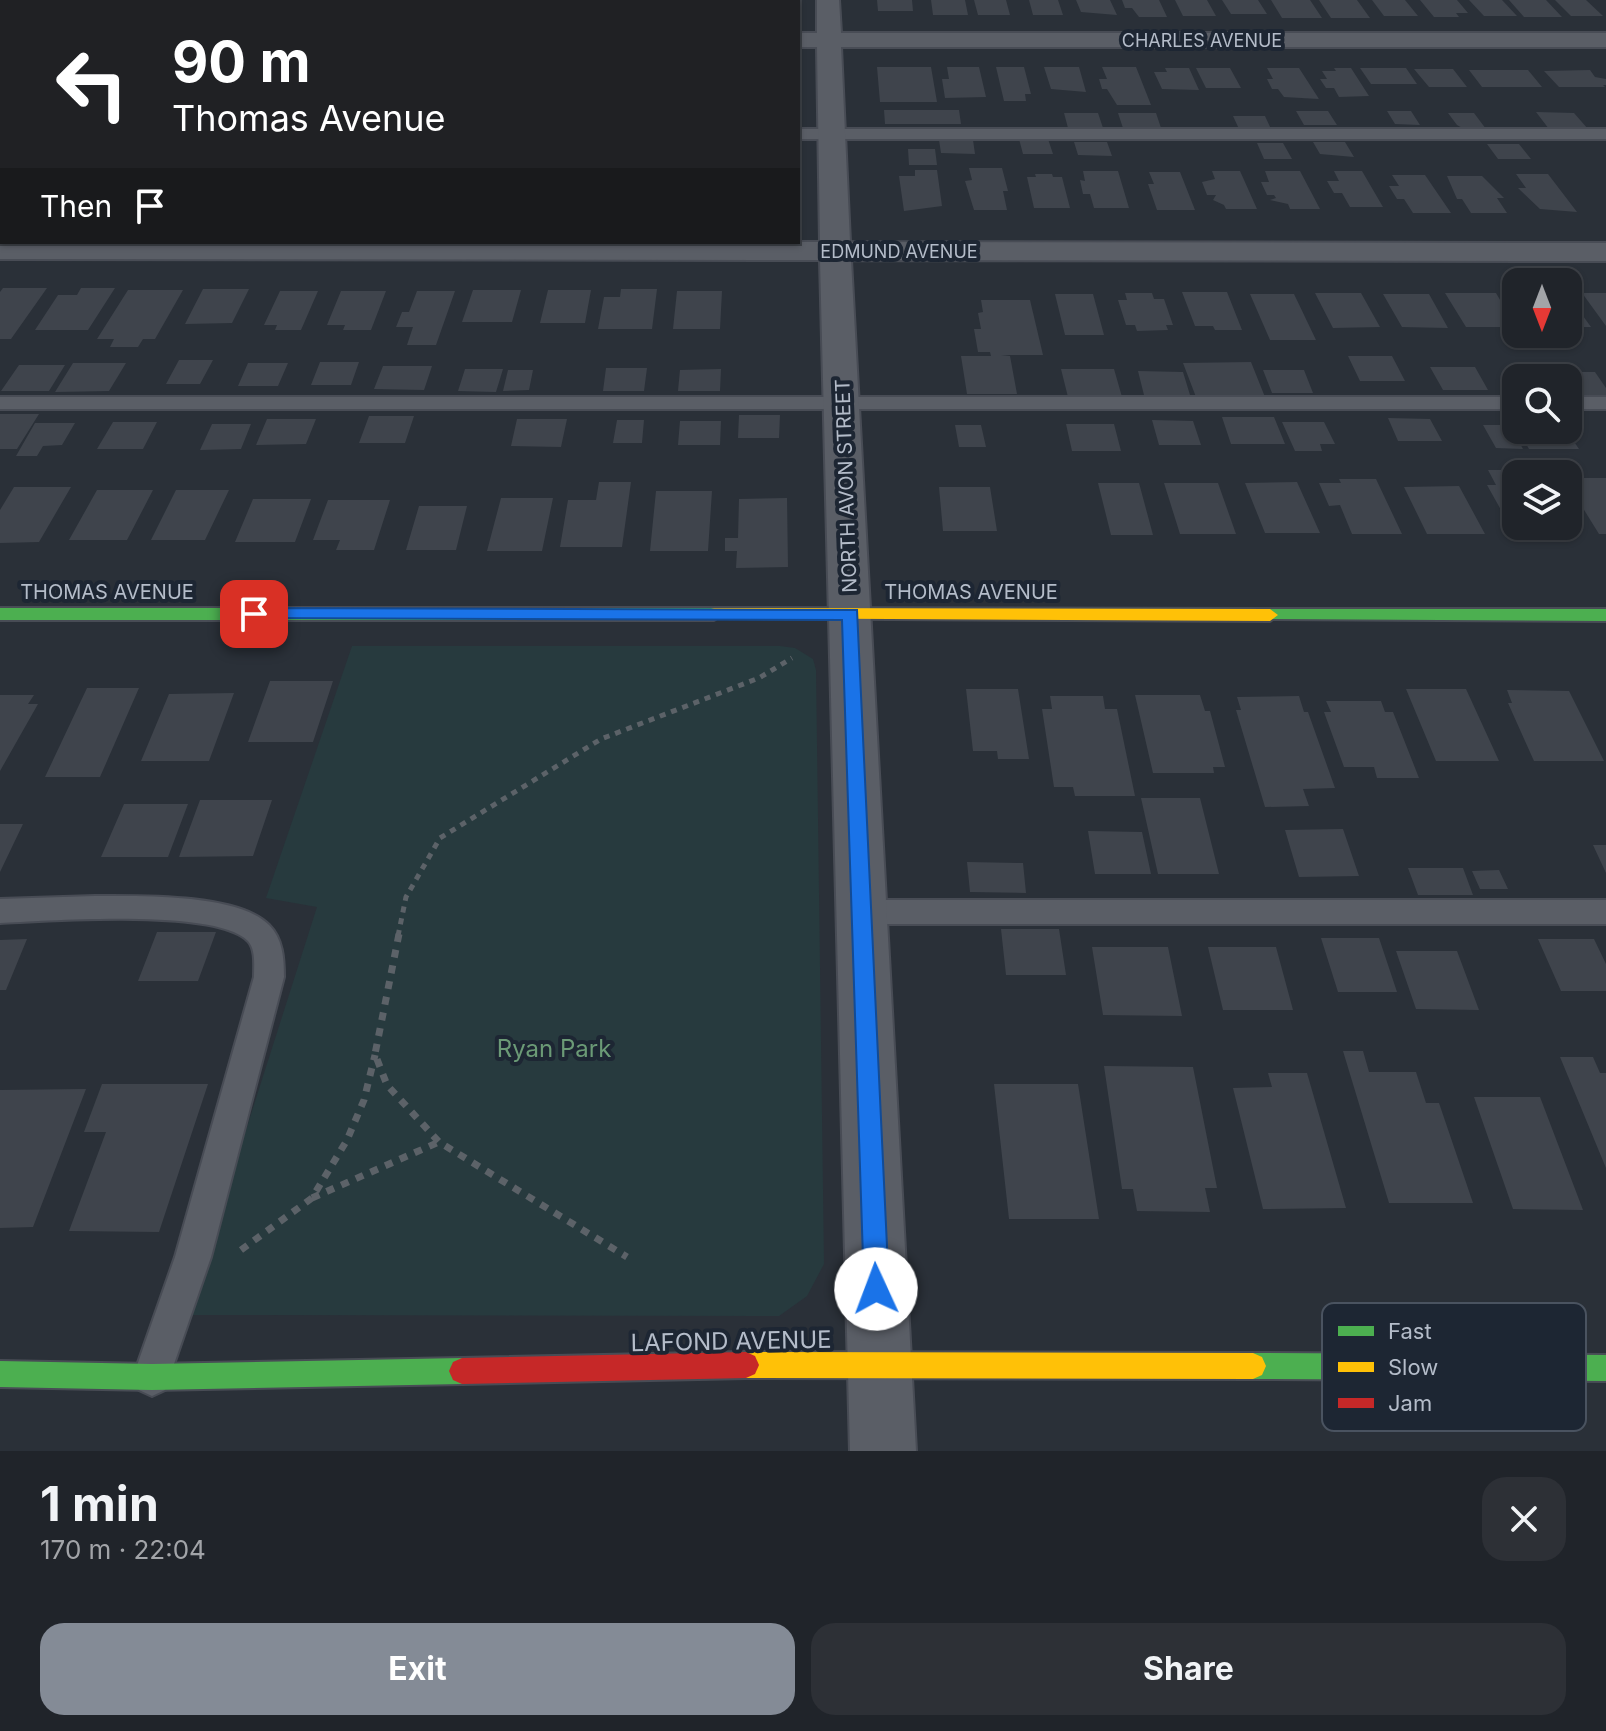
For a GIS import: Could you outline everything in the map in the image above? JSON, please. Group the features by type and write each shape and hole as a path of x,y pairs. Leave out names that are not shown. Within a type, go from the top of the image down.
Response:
{"street":[{"name":"CHARLES AVENUE","path":"818,27 1606,40"},
{"name":"NORTH AVON STREET","path":"818,27 815,134 835,251 843,403 860,912 883,1451"},
{"name":"EDMUND AVENUE","path":"0,250 1606,252"},
{"name":"THOMAS AVENUE","path":"0,614 1606,615"},
{"name":"LAFOND AVENUE","path":"0,1374 152,1377 879,1364 1322,1366"},
{"name":"LAFOND AVENUE","path":"1586,1368 1606,1368"}],"lane":[{"path":"815,134 1606,134"},
{"path":"0,403 1502,403"},
{"path":"1582,403 1606,403"},
{"path":"0,911 140,908 230,916 256,929 269,950 269,977 193,1257 152,1377"},
{"path":"860,912 1606,912"}],"path":[{"path":"312,1198 347,1140 364,1100 406,897 440,838 601,739 746,684 792,658"},
{"path":"375,1054 387,1085 439,1142 627,1257"},
{"path":"230,1257 312,1198 439,1142"}],"green space":[{"name":"Ryan Park","path":"352,646 780,646 795,648 813,659 816,670 824,1264 807,1296 779,1316 187,1315 317,907 266,898"}],"building":[{"path":"877,0 912,0 913,11 878,11"},
{"path":"931,0 965,0 968,15 933,15"},
{"path":"974,0 1006,0 1010,15 978,15"},
{"path":"1029,0 1058,0 1063,15 1033,15"},
{"path":"1076,0 1110,0 1117,15 1081,12"},
{"path":"1122,0 1159,0 1167,17 1139,17 1132,8 1125,8"},
{"path":"1175,0 1207,0 1216,16 1183,16"},
{"path":"1222,0 1258,0 1267,14 1231,14"},
{"path":"1271,0 1310,0 1322,18 1282,18"},
{"path":"1319,0 1357,0 1370,18 1331,18"},
{"path":"1372,0 1405,0 1418,16 1384,16"},
{"path":"1420,0 1457,0 1468,13 1456,13 1459,17 1434,17"},
{"path":"1469,0 1502,0 1517,16 1484,16"},
{"path":"1509,0 1546,0 1562,17 1524,17"},
{"path":"1555,0 1586,0 1603,16 1571,16"},
{"path":"877,67 931,67 937,102 880,102"},
{"path":"947,67 979,67 986,97 945,98 942,79 949,79"},
{"path":"996,67 1024,67 1031,94 1025,94 1026,101 1004,101"},
{"path":"1044,67 1079,67 1086,92 1051,89"},
{"path":"1102,67 1136,67 1151,105 1117,105 1107,89 1102,89 1099,79 1107,79"},
{"path":"1165,68 1189,68 1199,90 1162,89 1154,72 1167,72"},
{"path":"1196,68 1230,68 1241,88 1206,88"},
{"path":"1267,68 1299,68 1319,99 1284,97 1278,89 1272,89 1267,79 1273,79"},
{"path":"1334,68 1351,68 1369,96 1339,97 1334,88 1326,88 1320,79 1327,79 1322,71 1336,71"},
{"path":"1360,68 1406,68 1417,84 1371,84"},
{"path":"1414,69 1453,69 1467,87 1429,87"},
{"path":"1469,70 1528,70 1542,87 1482,87"},
{"path":"1590,70 1595,77 1606,79 1605,87 1559,87 1544,71"},
{"path":"884,110 959,110 961,124 885,124"},
{"path":"1296,111 1328,111 1337,125 1304,125"},
{"path":"1387,111 1411,111 1420,125 1395,124"},
{"path":"1536,112 1574,113 1588,129 1549,129"},
{"path":"1064,113 1098,113 1103,128 1068,128"},
{"path":"1118,113 1156,113 1161,128 1123,128"},
{"path":"1448,113 1474,113 1486,129 1464,129"},
{"path":"1233,116 1265,116 1271,129 1239,129"},
{"path":"1019,139 1048,139 1053,154 1023,154"},
{"path":"939,140 973,140 975,154 941,153"},
{"path":"1074,142 1107,142 1112,156 1078,155"},
{"path":"1313,142 1345,142 1354,157 1320,154"},
{"path":"1257,143 1283,143 1292,159 1264,159"},
{"path":"1487,144 1519,144 1531,159 1498,159"},
{"path":"908,149 935,149 937,165 909,165"},
{"path":"969,168 1002,168 1008,191 1003,191 1007,210 974,210 965,181 972,180"},
{"path":"915,170 937,170 942,206 904,211 899,176 915,176"},
{"path":"1083,171 1118,171 1129,208 1094,208 1090,194 1083,194 1080,180 1085,181"},
{"path":"1212,171 1240,171 1257,209 1226,209 1213,200 1216,195 1207,195 1202,182 1215,179"},
{"path":"1265,171 1300,171 1320,209 1290,209 1288,204 1270,200 1276,198 1267,195 1261,182 1269,182"},
{"path":"1334,171 1362,171 1383,207 1350,207 1342,193 1334,193 1327,181 1339,181"},
{"path":"1149,172 1180,172 1195,210 1157,210 1148,184 1154,184"},
{"path":"1035,174 1062,177 1070,208 1034,208 1027,177 1036,177"},
{"path":"1516,174 1548,174 1577,212 1540,209 1518,188 1526,188"},
{"path":"1392,175 1425,175 1451,213 1413,213 1404,199 1397,199 1389,186 1399,186"},
{"path":"1447,176 1482,176 1504,198 1497,198 1507,213 1471,213 1462,199 1457,199"},
{"path":"3,288 47,288 11,339 0,339 0,292"},
{"path":"81,288 115,288 88,330 35,330 58,295 77,295"},
{"path":"203,289 249,289 232,323 185,324"},
{"path":"621,289 657,289 652,329 598,329 604,297 620,297"},
{"path":"128,290 183,290 155,339 143,339 138,347 110,347 114,339 97,339"},
{"path":"473,290 521,290 512,322 462,322"},
{"path":"548,290 591,290 585,323 540,323"},
{"path":"280,291 318,291 301,330 275,330 277,325 264,325"},
{"path":"341,291 386,291 371,330 343,330 345,325 327,325"},
{"path":"417,291 455,291 436,345 407,345 413,327 396,327 402,312 409,312"},
{"path":"677,291 722,291 720,329 673,329"},
{"path":"1182,292 1227,292 1242,330 1195,326"},
{"path":"1125,293 1152,293 1154,299 1164,299 1173,325 1166,325 1168,330 1137,331 1135,325 1126,325 1118,300 1127,300"},
{"path":"1315,293 1361,293 1380,327 1333,328"},
{"path":"1445,293 1496,293 1502,303 1502,327 1466,327"},
{"path":"1582,293 1606,293 1606,326"},
{"path":"1055,294 1093,294 1104,335 1065,335"},
{"path":"1250,294 1294,294 1316,340 1270,340"},
{"path":"1383,294 1429,294 1448,328 1402,327"},
{"path":"981,300 1030,300 1043,355 1001,355 1010,356 1017,394 967,394 961,356 991,356 990,352 978,352 974,329 981,329 978,313 983,312"},
{"path":"1582,314 1591,327 1582,327"},
{"path":"1348,356 1392,356 1405,381 1360,381"},
{"path":"179,360 213,360 200,384 166,384"},
{"path":"320,362 359,362 351,385 311,385"},
{"path":"1251,362 1265,397 1196,397 1183,363"},
{"path":"73,363 126,363 109,391 55,392"},
{"path":"248,363 288,363 278,386 238,386"},
{"path":"19,365 65,365 49,391 1,391"},
{"path":"383,366 432,366 424,390 374,389"},
{"path":"1430,367 1475,367 1488,390 1443,390"},
{"path":"606,368 647,368 644,391 603,391"},
{"path":"465,369 503,369 496,392 458,391"},
{"path":"721,369 720,391 678,391 680,370"},
{"path":"1061,369 1114,369 1122,397 1068,397"},
{"path":"508,370 533,370 529,390 503,391"},
{"path":"1263,370 1304,370 1313,393 1272,393"},
{"path":"1138,371 1183,372 1190,395 1144,395"},
{"path":"1582,372 1595,372 1606,388 1606,395 1582,395"},
{"path":"0,414 39,414 17,449 0,449"},
{"path":"739,415 780,415 779,438 738,438"},
{"path":"369,416 414,416 405,443 359,443"},
{"path":"1222,417 1274,417 1285,444 1231,444"},
{"path":"1388,418 1430,419 1442,441 1398,441"},
{"path":"267,419 316,419 306,444 256,445"},
{"path":"517,419 567,419 561,447 511,446"},
{"path":"617,420 644,420 642,443 613,443"},
{"path":"1152,420 1193,421 1201,445 1159,445"},
{"path":"680,421 721,421 720,445 678,445"},
{"path":"113,422 157,422 143,449 97,449"},
{"path":"1282,422 1324,422 1335,444 1320,444 1322,451 1295,451"},
{"path":"35,423 75,423 62,445 43,446 37,456 16,456"},
{"path":"212,424 251,424 241,449 200,450"},
{"path":"1066,424 1114,424 1121,451 1072,451"},
{"path":"955,425 981,425 986,447 959,447"},
{"path":"1483,425 1502,425 1502,444 1520,444 1523,449 1496,448"},
{"path":"1526,444 1576,444 1579,449 1529,449"},
{"path":"1488,470 1502,470 1502,512 1487,485 1496,485"},
{"path":"1582,478 1606,478 1606,534 1599,534 1582,507"},
{"path":"1339,479 1376,479 1402,534 1352,534 1340,505 1329,506 1319,483 1341,483"},
{"path":"599,482 631,482 622,547 560,547 568,500 596,500"},
{"path":"1297,482 1320,533 1265,533 1245,483"},
{"path":"1098,483 1139,483 1153,535 1111,535"},
{"path":"1164,483 1218,483 1236,534 1180,534"},
{"path":"1459,486 1485,534 1427,534 1404,487"},
{"path":"14,487 71,487 39,542 0,543 0,510"},
{"path":"939,487 990,487 997,531 943,531"},
{"path":"97,490 153,490 127,540 69,540"},
{"path":"176,490 229,490 205,540 151,540"},
{"path":"656,491 712,491 708,551 650,551"},
{"path":"501,498 553,498 542,551 487,551"},
{"path":"787,498 788,567 736,568 737,551 725,551 725,538 738,538 739,499"},
{"path":"253,499 311,499 295,542 235,542"},
{"path":"328,500 390,500 374,550 336,550 340,540 313,540"},
{"path":"419,506 467,506 456,550 406,550"},
{"path":"270,681 333,681 313,742 248,742"},
{"path":"87,688 139,688 100,777 45,777"},
{"path":"966,689 1018,689 1029,759 998,759 997,751 973,751"},
{"path":"1406,689 1466,689 1499,761 1436,761"},
{"path":"1507,690 1569,691 1604,761 1534,761 1508,703 1512,703"},
{"path":"234,693 209,761 141,761 169,694"},
{"path":"0,695 34,695 28,704 38,704 0,771"},
{"path":"1135,695 1200,695 1205,711 1210,711 1225,767 1213,767 1214,773 1153,773"},
{"path":"1050,696 1103,696 1105,709 1117,709 1135,796 1075,796 1073,787 1054,787 1042,709 1052,709"},
{"path":"1299,696 1304,712 1308,712 1335,788 1303,789 1309,806 1265,807 1236,710 1241,710 1237,697"},
{"path":"1326,701 1381,701 1385,712 1393,712 1419,778 1377,778 1374,767 1344,767 1324,712 1331,712"},
{"path":"1141,798 1200,798 1219,874 1158,874"},
{"path":"200,800 272,800 253,856 179,857"},
{"path":"124,804 188,804 168,857 101,857"},
{"path":"0,824 23,824 0,872"},
{"path":"1343,829 1359,876 1299,877 1285,830"},
{"path":"1088,831 1142,832 1151,874 1095,874"},
{"path":"1593,845 1606,845 1606,873"},
{"path":"967,862 1023,863 1026,893 970,892"},
{"path":"1408,868 1463,868 1473,895 1418,895"},
{"path":"1499,870 1508,889 1480,889 1472,871"},
{"path":"1001,929 1059,929 1066,975 1006,975"},
{"path":"157,932 216,932 198,981 138,981"},
{"path":"1321,938 1379,938 1397,992 1338,992"},
{"path":"27,939 6,990 0,990 0,940"},
{"path":"1538,939 1594,939 1606,964 1606,991 1561,991"},
{"path":"1092,947 1168,947 1182,1016 1103,1015"},
{"path":"1208,947 1276,947 1293,1010 1223,1010"},
{"path":"1396,951 1457,951 1479,1010 1416,1009"},
{"path":"1343,1051 1363,1051 1369,1072 1416,1072 1426,1103 1439,1103 1473,1203 1389,1203"},
{"path":"1560,1057 1593,1057 1600,1073 1606,1073 1606,1168"},
{"path":"1104,1066 1193,1067 1217,1188 1205,1188 1210,1212 1137,1211 1133,1189 1122,1189"},
{"path":"1268,1073 1307,1073 1346,1208 1263,1209 1233,1088 1272,1087"},
{"path":"102,1084 208,1084 159,1232 69,1231 106,1132 84,1132"},
{"path":"994,1084 1078,1084 1099,1219 1009,1219"},
{"path":"86,1089 33,1227 0,1228 0,1090"},
{"path":"1474,1097 1540,1097 1583,1210 1513,1209"}],"traffic: fast":[{"path":"0,614 714,614"},
{"path":"1270,615 1606,615"},
{"path":"1253,1366 1322,1366"},
{"path":"1586,1368 1606,1368"},
{"path":"0,1374 152,1377 462,1371"}],"traffic: slow":[{"path":"714,614 1270,615"},
{"path":"746,1365 1253,1366"}],"traffic: jam":[{"path":"462,1371 746,1365"}],"route":[{"path":"254,614 851,614 876,1289"}]}
